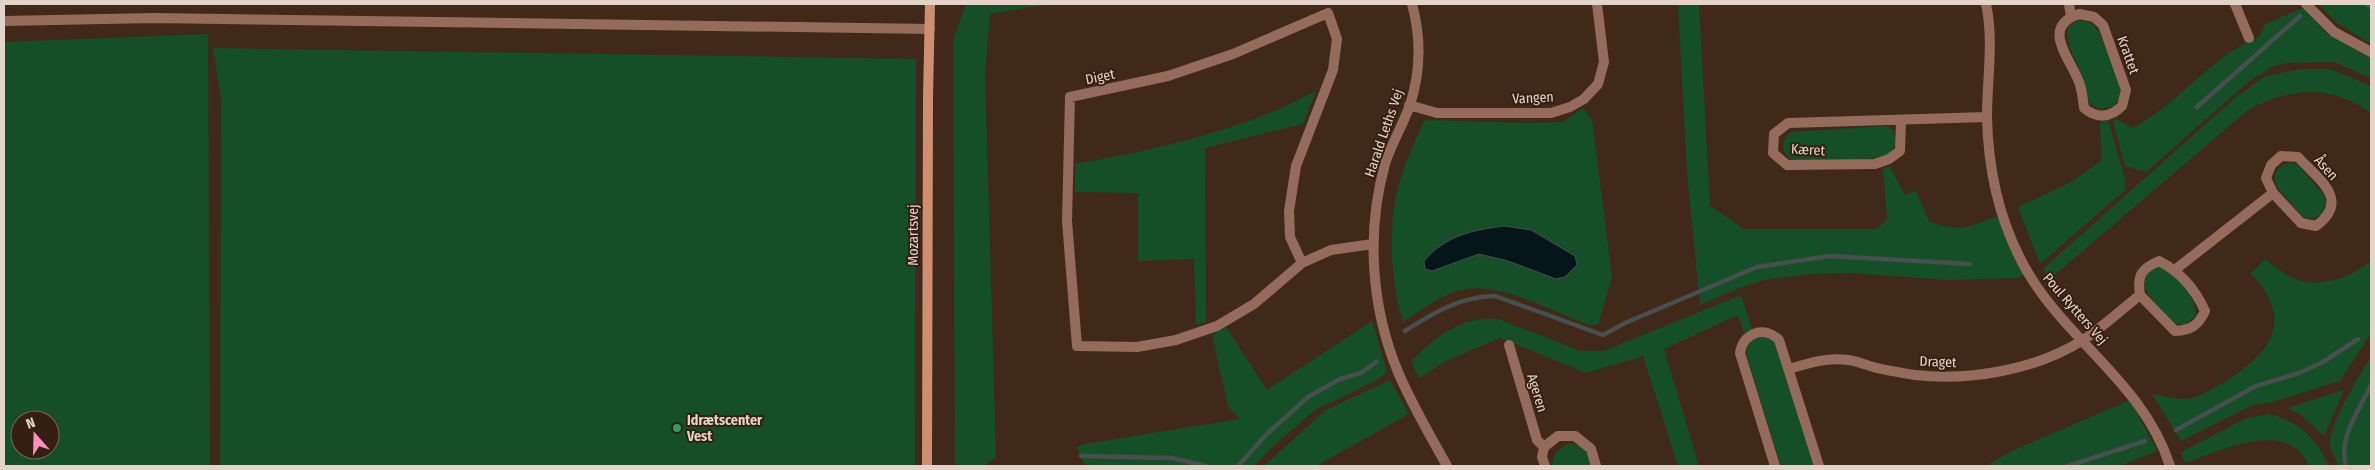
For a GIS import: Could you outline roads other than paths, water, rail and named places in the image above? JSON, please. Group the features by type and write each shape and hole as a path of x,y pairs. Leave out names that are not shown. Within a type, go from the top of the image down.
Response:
{"street":[{"name":"Mozartsvej","path":"927,466 930,4"},
{"name":"Harald Leths Vej","path":"1412,4 1417,26 1418,66 1410,105 1386,162 1375,203 1372,244 1377,295 1385,332 1397,370 1410,400 1447,466"},
{"name":"Vangen","path":"1410,105 1437,113 1551,113 1570,107 1584,99 1598,84 1604,62 1597,4"},
{"name":"Poul Rytters Vej","path":"1986,4 1990,40 1987,117 1996,186 2004,217 2018,255 2036,286 2123,383 2147,416 2170,466"},
{"path":"2069,4 2070,17"},
{"path":"2234,4 2249,38"},
{"path":"2306,4 2334,32 2371,52"},
{"name":"Diget","path":"1302,263 1290,237 1289,211 1296,166 1334,70 1337,39 1328,13 1233,54 1168,76 1070,97 1067,221 1077,346 1137,347 1176,340 1217,326 1254,304 1302,263 1331,250 1372,244"},
{"name":"Krattet","path":"2087,14 2094,17 2103,26 2126,90 2122,106 2108,116 2097,116 2084,108 2079,82 2059,39 2060,29 2070,17 2087,14"},
{"path":"4,21 154,18 930,29"},
{"name":"Kæret","path":"1901,121 1900,151 1889,159 1875,164 1787,165 1774,153 1774,134 1788,123 1987,117"},
{"name":"Åsen","path":"2281,156 2298,157 2330,193 2333,204 2328,217 2316,226 2301,223 2273,193 2266,178 2271,165 2281,156"},
{"path":"2176,269 2273,193"},
{"path":"2159,261 2176,269 2202,304 2205,311 2200,322 2188,330 2175,331 2140,295 2138,280 2146,267 2159,261"},
{"path":"2083,340 2140,295"},
{"path":"1775,466 1740,353 1743,342 1755,333 1762,331 1779,340 1819,466"},
{"name":"Draget","path":"1789,369 1814,361 1849,360 1879,369 1915,375 1972,376 2000,372 2032,363 2083,340"},
{"name":"Ageren","path":"1509,344 1537,440 1544,447 1542,457 1544,466"},
{"path":"1544,447 1558,436 1575,436 1590,449 1596,466"}],"waterway":[{"path":"2366,4 2371,7"},
{"path":"2197,107 2300,16"},
{"path":"1405,331 1437,312 1459,302 1495,296 1603,335 1625,323 1757,267 1830,256 1970,264"},
{"path":"2176,430 2256,386 2299,373 2323,362 2358,339"},
{"path":"1238,466 1266,435 1308,397 1340,379 1361,373 1376,362"},
{"path":"2346,466 2344,456 2347,435 2371,385"},
{"path":"2068,466 2145,441"},
{"path":"1081,456 1172,458 1206,466"}],"place":[{"name":"Idrætscenter Vest","path":"677,428"}]}
